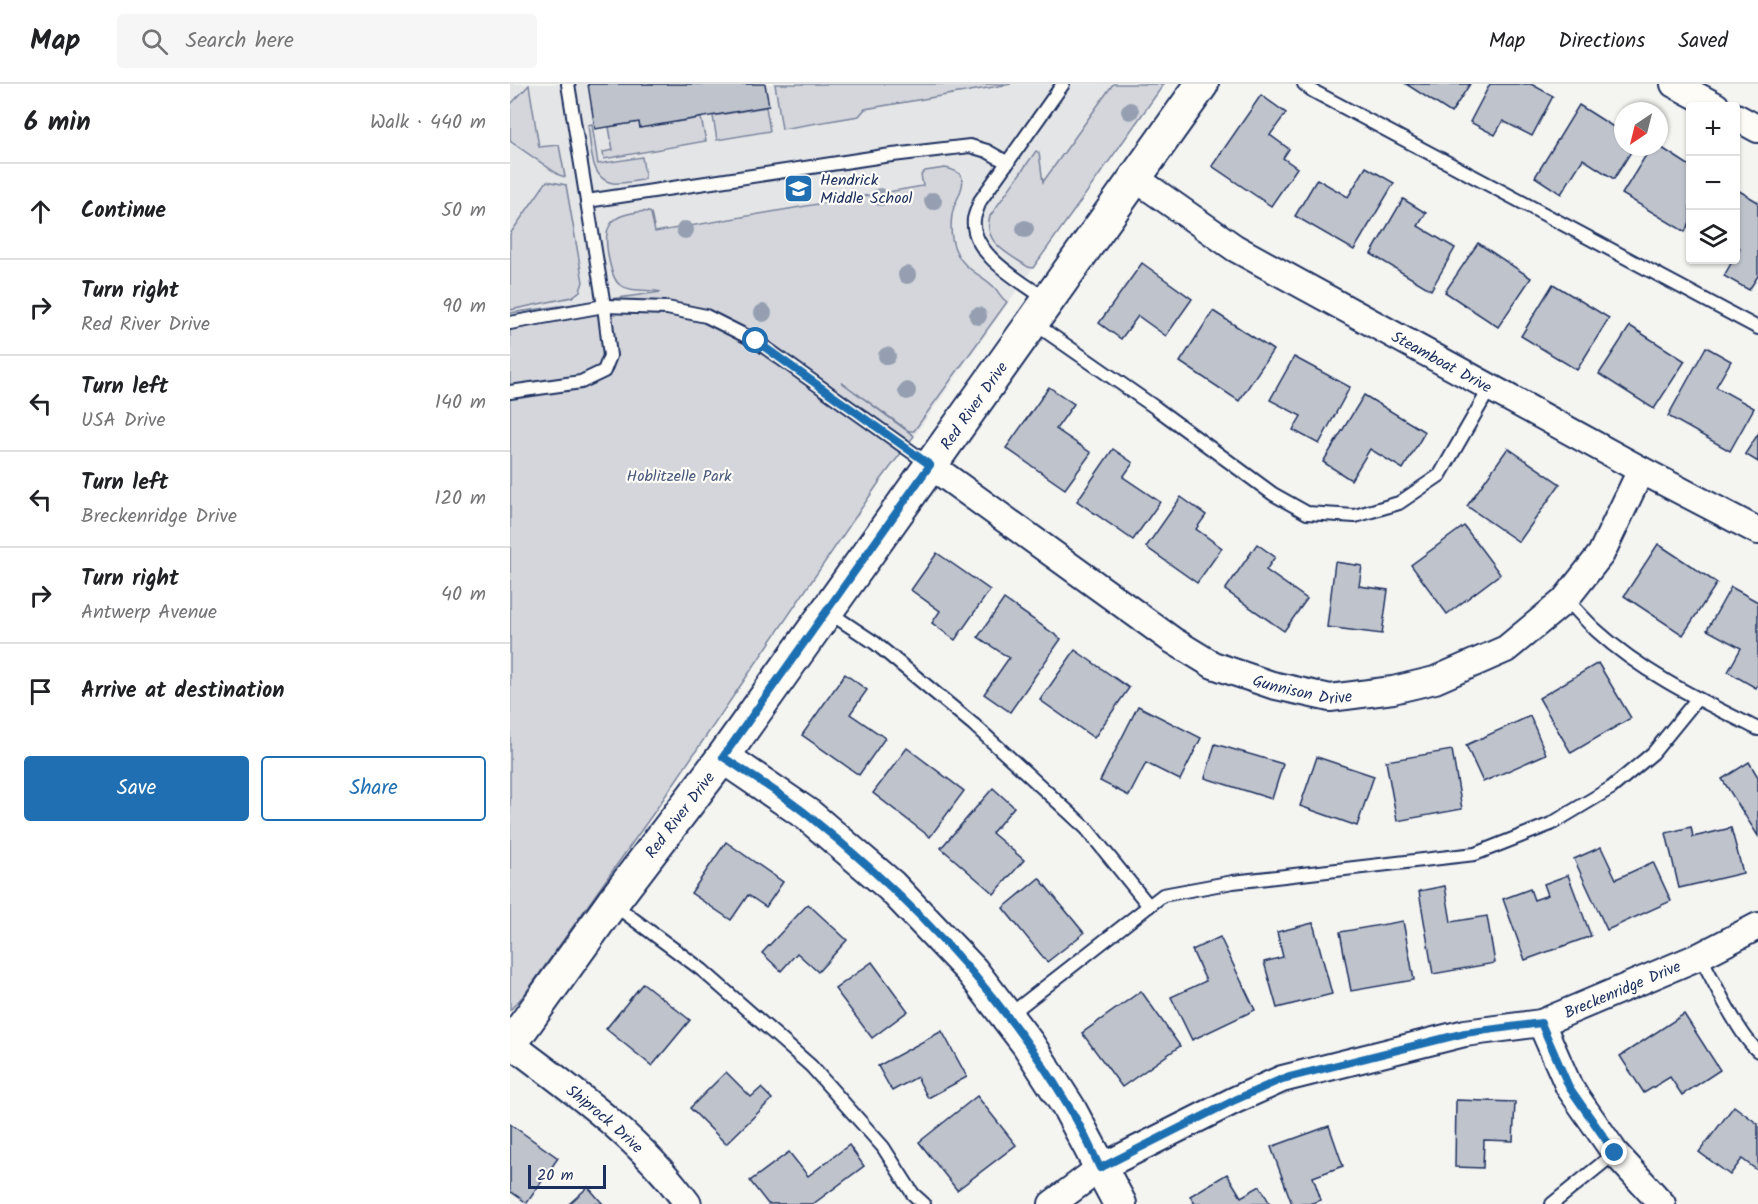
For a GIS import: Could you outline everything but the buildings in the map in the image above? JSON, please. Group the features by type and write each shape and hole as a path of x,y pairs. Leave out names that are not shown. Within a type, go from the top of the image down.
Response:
{"street":[{"name":"Red River Drive","path":"510,1044 612,903 723,757 1202,84"},
{"path":"1674,84 1708,102"},
{"path":"1740,119 1758,129"},
{"name":"Steamboat Drive","path":"1135,178 1235,248 1641,470 1758,531"},
{"name":"Gunnison Drive","path":"930,465 1172,640 1213,665 1272,684 1330,698 1392,690 1435,680 1506,649 1565,598 1601,554 1641,470"},
{"path":"723,757 807,815 891,886 972,971 1028,1044 1070,1108 1120,1204"},
{"name":"Breckenridge Drive","path":"1052,1204 1100,1168 1282,1079 1465,1033 1541,1023 1700,956 1758,926"},
{"path":"1541,1023 1569,1087 1615,1153 1662,1204"},
{"name":"Shiprock Drive","path":"510,1044 590,1104 644,1150 688,1204"}],"lane":[{"path":"510,392 581,382 604,371 610,356 568,84"},
{"path":"1064,84 980,201 974,220 979,243 1040,310 1156,408 1274,494 1307,513 1355,516 1399,503 1440,475 1490,388"},
{"path":"1304,84 1404,140 1758,328"},
{"path":"587,201 884,156 970,146 987,151 1008,163"},
{"path":"510,323 604,306 667,308 706,316 756,341 930,465"},
{"path":"1565,598 1598,632 1633,660 1698,699 1758,729"},
{"path":"827,611 875,642 983,733 1086,828 1149,906"},
{"path":"1007,1017 1162,896 1233,882 1475,854 1551,824 1611,788 1653,753 1698,699"},
{"path":"612,903 702,970 811,1066 883,1147 913,1194 924,1204"},
{"path":"1700,956 1739,1027 1758,1052"},
{"path":"1552,1204 1615,1153"}],"shaded area":[{"name":"Hendrick Middle School","path":"510,84 1163,84 914,436 757,322 673,292 656,292 510,313"}],"green space":[{"path":"775,84 1011,84 865,109 859,116 782,129"},
{"path":"1113,84 1164,84 1033,268 1028,267 993,241 990,234 990,216 1036,151 1039,153 1043,182"},
{"path":"529,85 539,147 559,145 565,177 510,141 510,105"},
{"path":"766,107 770,131 717,140 713,116"},
{"path":"701,118 706,141 604,159 603,152 613,150 609,127 639,122 640,128"},
{"path":"592,124 598,164 642,157 645,176 643,180 613,183 599,175 591,150 588,125"},
{"name":"Hoblitzelle Park","path":"945,168 959,174 963,183 952,217 951,234 955,249 963,262 990,283 1007,302 914,431 909,431 841,382 914,436 880,481 655,811 525,994 510,1010 510,313 661,292 630,289 616,281 608,258 607,232 613,221 622,216 632,213 651,213 655,232 923,186 921,175 925,171"},
{"path":"547,181 566,185 583,282 580,291 572,297 510,310 510,234"}],"place":[{"name":"Hendrick Middle School","path":"799,188"}],"route":[{"path":"756,341 930,465 723,757 807,815 891,886 972,971 1028,1044 1070,1108 1100,1168 1282,1079 1338,1063 1465,1033 1541,1023 1569,1087 1615,1153"}]}
